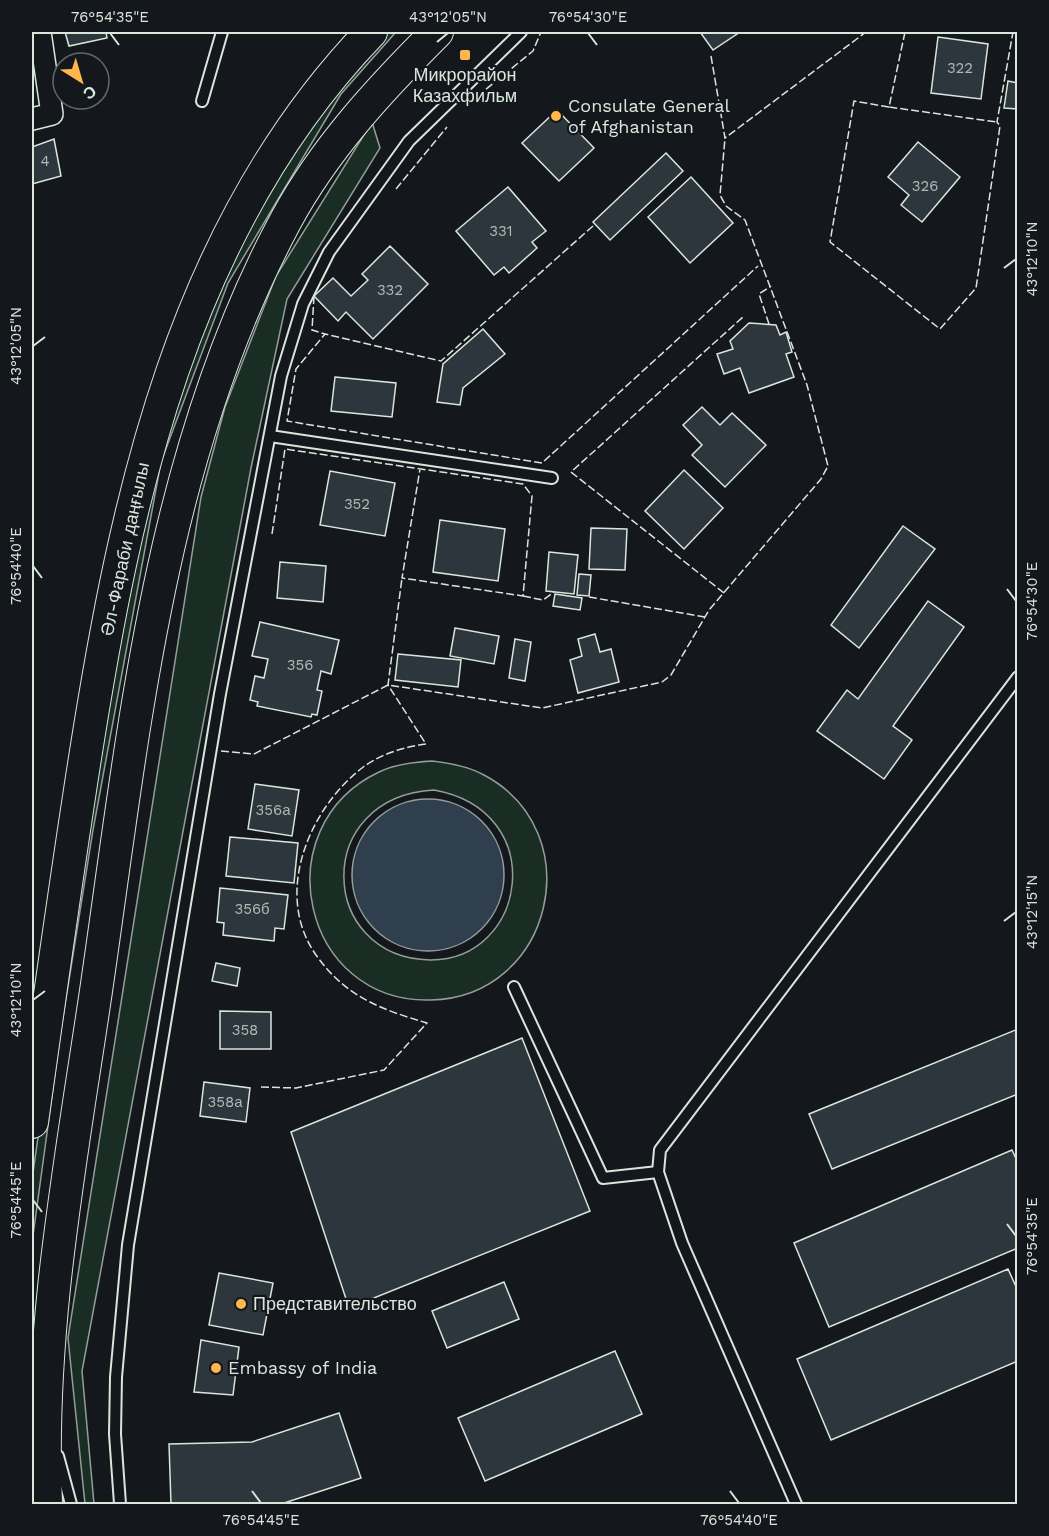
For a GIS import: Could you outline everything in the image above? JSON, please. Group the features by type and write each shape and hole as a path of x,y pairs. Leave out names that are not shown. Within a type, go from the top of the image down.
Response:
{"main road":[{"name":"Әл-Фараби даңғылы","path":"32,1122 93,705 126,530 152,428 202,291 248,197 288,134 327,82 371,32"},
{"path":"46,1504 45,1409 52,1303 62,1223 134,731 170,535 220,367 247,298 287,218 326,157 350,125 437,32"}],"street":[{"path":"32,119 52,114 40,32"}],"lane":[{"path":"202,100 222,32"},
{"path":"120,1504 115,1434 116,1377 128,1245 220,694 281,376 303,304 329,252 409,141 521,32"},
{"path":"270,436 552,478"},
{"path":"796,1504 682,1243 658,1172 660,1150 1017,677"},
{"path":"514,987 603,1178 658,1172"},
{"path":"45,1409 71,1504"}],"green space":[{"path":"383,32 396,32 341,94 228,283 161,462 93,830 61,1030 32,1243 32,1180 82,826 150,462 217,277 331,88"},
{"path":"372,122 380,148 287,299 251,468 82,1371 94,1504 85,1504 68,1338 201,497 225,407 276,276"},
{"path":"432,761 465,767 478,772 517,801 538,834 546,870 543,908 530,943 506,972 473,992 431,1000 387,994 352,974 327,944 313,908 310,869 320,831 343,798 385,769","holes":["434,790 471,803 496,826 510,853 512,883 505,912 488,937 463,954 430,960 393,952 366,934 350,907 344,877 349,846 366,819 394,799"]}],"water":[{"path":"428,799 457,804 482,821 499,846 504,875 499,904 482,929 457,946 428,951 399,946 374,929 357,904 352,875 357,846 374,821 399,804"}],"building":[{"path":"65,32 106,32 107,38 69,46"},
{"path":"700,32 740,32 713,50"},
{"path":"938,37 988,44 981,99 931,93"},
{"path":"1008,81 1018,83 1018,109 1004,108"},
{"path":"557,110 594,148 559,181 522,143"},
{"path":"54,139 61,176 32,184 32,147"},
{"path":"918,142 960,177 922,222 901,205 909,195 888,177"},
{"path":"666,153 683,171 610,240 593,222"},
{"path":"691,177 733,223 690,263 648,217"},
{"path":"508,187 546,231 532,242 537,248 509,273 504,267 494,275 456,231"},
{"path":"390,246 428,284 373,339 346,312 338,321 314,296 333,278 351,296 368,280 362,274"},
{"path":"749,323 776,325 780,335 786,332 792,352 786,354 794,377 749,393 740,368 724,374 717,354 733,349 730,341"},
{"path":"483,329 505,354 463,388 460,405 437,402 443,364"},
{"path":"335,377 396,383 392,417 331,411"},
{"path":"702,407 720,425 732,413 766,445 725,487 692,455 702,445 683,425"},
{"path":"684,470 723,508 684,549 645,511"},
{"path":"330,471 395,483 385,536 320,525"},
{"path":"440,520 505,529 498,581 433,572"},
{"path":"903,526 935,549 859,648 831,625"},
{"path":"591,528 627,529 625,570 589,569"},
{"path":"549,552 578,555 574,594 546,591"},
{"path":"280,562 326,566 323,602 277,598"},
{"path":"579,574 591,575 589,596 577,595"},
{"path":"555,594 582,598 580,610 553,606"},
{"path":"928,601 964,627 893,726 912,740 884,779 817,731 847,690 858,699"},
{"path":"260,622 339,640 331,674 321,671 317,690 322,691 317,715 312,714 311,717 257,706 258,702 250,700 255,676 264,678 268,659 252,656"},
{"path":"455,628 499,636 494,664 450,656"},
{"path":"595,634 600,652 611,649 619,682 578,693 570,660 582,656 578,639"},
{"path":"515,639 531,642 525,681 509,678"},
{"path":"398,654 461,660 458,687 395,680"},
{"path":"255,784 299,790 292,836 248,829"},
{"path":"230,837 298,843 294,883 226,876"},
{"path":"220,888 288,895 284,929 275,928 274,941 223,935 224,923 217,922"},
{"path":"216,963 240,968 237,986 212,981"},
{"path":"220,1011 271,1012 271,1049 220,1049"},
{"path":"1018,1029 1018,1094 832,1169 809,1114"},
{"path":"522,1038 590,1211 349,1308 291,1132"},
{"path":"204,1082 250,1088 246,1122 200,1116"},
{"path":"1012,1150 1018,1163 1018,1248 829,1327 794,1243"},
{"path":"1008,1269 1018,1291 1018,1361 831,1440 797,1359"},
{"name":"Представительство","path":"219,1273 273,1283 263,1335 209,1325"},
{"path":"504,1282 519,1319 447,1348 432,1311"},
{"name":"Представительство","path":"201,1340 239,1347 233,1395 194,1392"},
{"path":"615,1351 642,1414 485,1481 458,1418"},
{"path":"339,1413 361,1478 281,1504 171,1504 169,1444 252,1442"}],"fence":[{"path":"469,103 533,51 541,32"},
{"path":"711,56 725,138 866,32"},
{"path":"905,32 889,107 997,122"},
{"path":"889,107 854,101 830,242 940,329 976,288 1000,126 997,122 1013,32"},
{"path":"396,189 447,127"},
{"path":"221,751 254,754 388,685 542,708 662,682 671,675 709,610 821,479 828,466 807,385 745,220 726,206 720,195 725,138"},
{"path":"593,226 441,361 325,334 296,369 287,421 542,463 758,266"},
{"path":"769,324 759,294 771,286"},
{"path":"314,296 312,330 325,334"},
{"path":"724,593 571,472 744,316"},
{"path":"272,534 285,449 523,484 532,496 523,596 402,578 420,469"},
{"path":"261,1087 296,1088 384,1070 427,1023 365,1000 339,981 316,955 303,931 298,906 298,880 303,854 326,806 343,785 369,763 392,752 426,744 388,685 402,578"},
{"path":"523,596 543,600 554,592"},
{"path":"589,597 705,617"}],"place":[{"name":"Микрорайон Казахфильм","path":"465,55"},
{"name":"Consulate General of Afghanistan","path":"556,116"},
{"name":"Представительство","path":"241,1304"},
{"name":"Embassy of India","path":"216,1368"}]}
